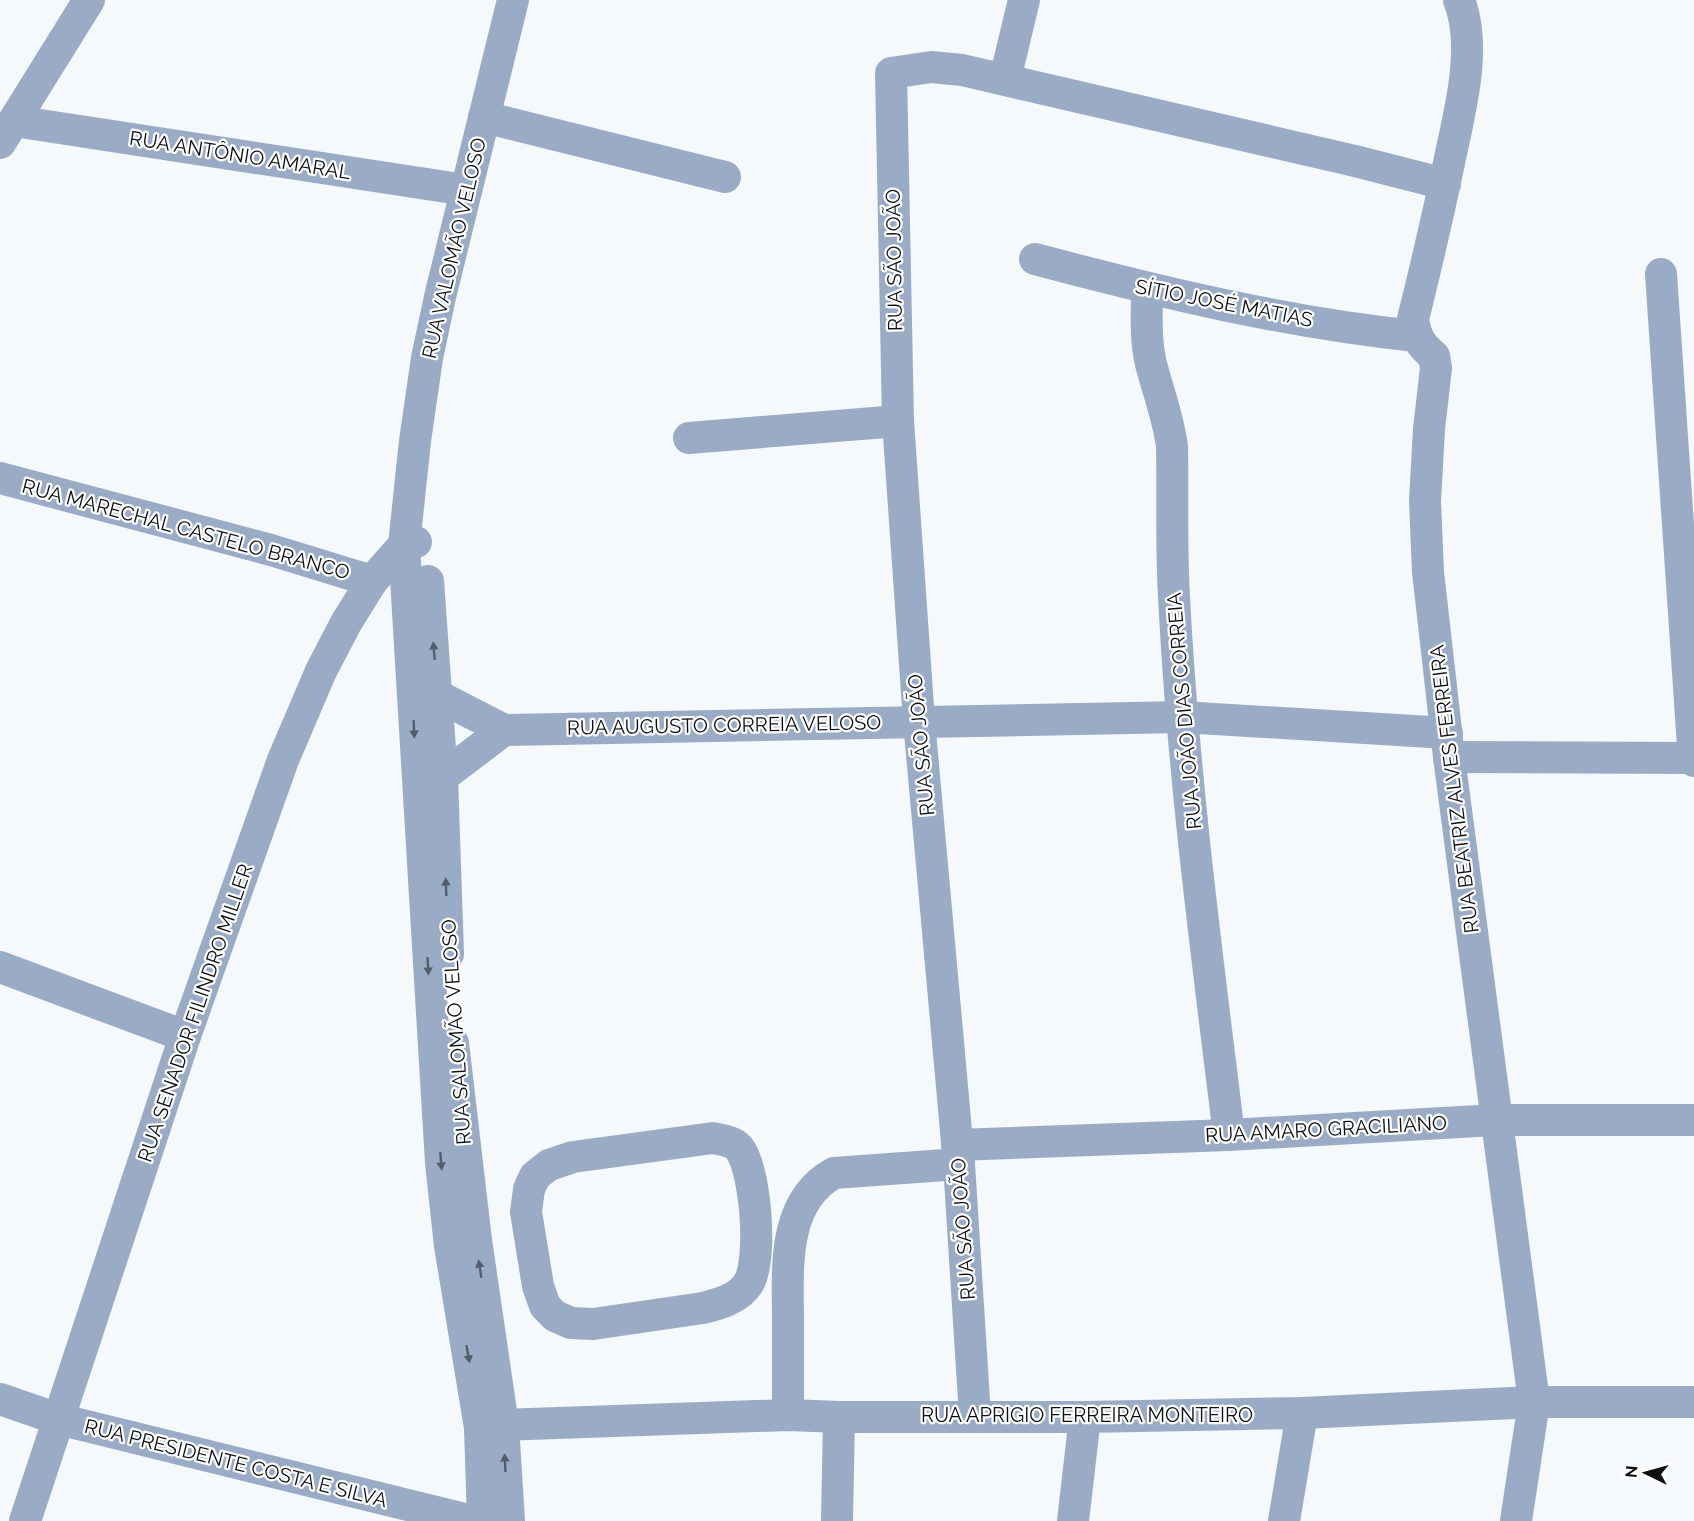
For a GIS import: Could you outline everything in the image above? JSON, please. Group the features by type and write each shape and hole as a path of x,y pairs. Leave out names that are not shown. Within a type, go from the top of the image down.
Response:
{"street":[{"path":"7,132 89,0"},
{"name":"RUA VALOMÃO VELOSO","path":"414,543 410,499 415,441 427,358 513,0"},
{"path":"1024,0 1005,79 1445,184"},
{"path":"1416,336 1413,319 1440,214 1463,97 1466,32 1459,0"},
{"name":"RUA SÃO JOÃO","path":"975,1416 958,1155 919,721 898,421 891,73 931,67 962,69 1005,79"},
{"path":"484,117 725,177"},
{"name":"RUA ANTÔNIO AMARAL","path":"7,132 466,190"},
{"name":"SÍTIO JOSÉ MATIAS","path":"1035,259 1147,288 1361,330 1416,336"},
{"path":"1661,274 1694,759"},
{"name":"RUA JOÃO DIAS CORREIA","path":"1147,288 1147,336 1151,362 1169,423 1172,446 1174,594 1182,717 1200,897 1229,1135"},
{"name":"RUA BEATRIZ ALVES FERREIRA","path":"1416,336 1423,347 1434,356 1436,368 1429,429 1425,501 1428,572 1448,745 1534,1402 1516,1521"},
{"path":"689,438 898,421"},
{"name":"RUA MARECHAL CASTELO BRANCO","path":"2,484 271,549 372,580"},
{"name":"RUA SENADOR FILINDRO MILLER","path":"25,1521 185,1036 283,760 321,671 346,622 372,580 414,543"},
{"name":"RUA SALOMÃO VELOSO","path":"414,543 438,696 450,1011 492,1426 483,1521"},
{"name":"RUA SALOMÃO VELOSO","path":"414,543 441,1163 450,1246 492,1426 509,1521"},
{"name":"RUA AUGUSTO CORREIA VELOSO","path":"438,696 504,729 1182,717 1448,745 1694,759"},
{"path":"442,777 504,729"},
{"path":"0,967 185,1036"},
{"name":"RUA AMARO GRACILIANO","path":"792,1233 799,1211 809,1194 821,1180 834,1173 958,1155 1229,1135 1496,1120 1694,1120"},
{"path":"713,1138 725,1140 738,1146 749,1171 756,1231 753,1268 748,1284 740,1293 721,1304 593,1324 572,1323 555,1316 544,1306 538,1286 526,1212 529,1189 535,1176 549,1165 573,1157 713,1138"},
{"path":"756,1231 792,1233 788,1260 788,1415"},
{"name":"RUA PRESIDENTE COSTA E SILVA","path":"0,1399 58,1419 473,1521"},
{"name":"RUA APRIGIO FERREIRA MONTEIRO","path":"492,1426 788,1415 1085,1417 1302,1413 1534,1402 1694,1402"},
{"path":"1284,1521 1302,1413"},
{"path":"837,1521 839,1417"},
{"path":"1073,1521 1085,1417"}]}
